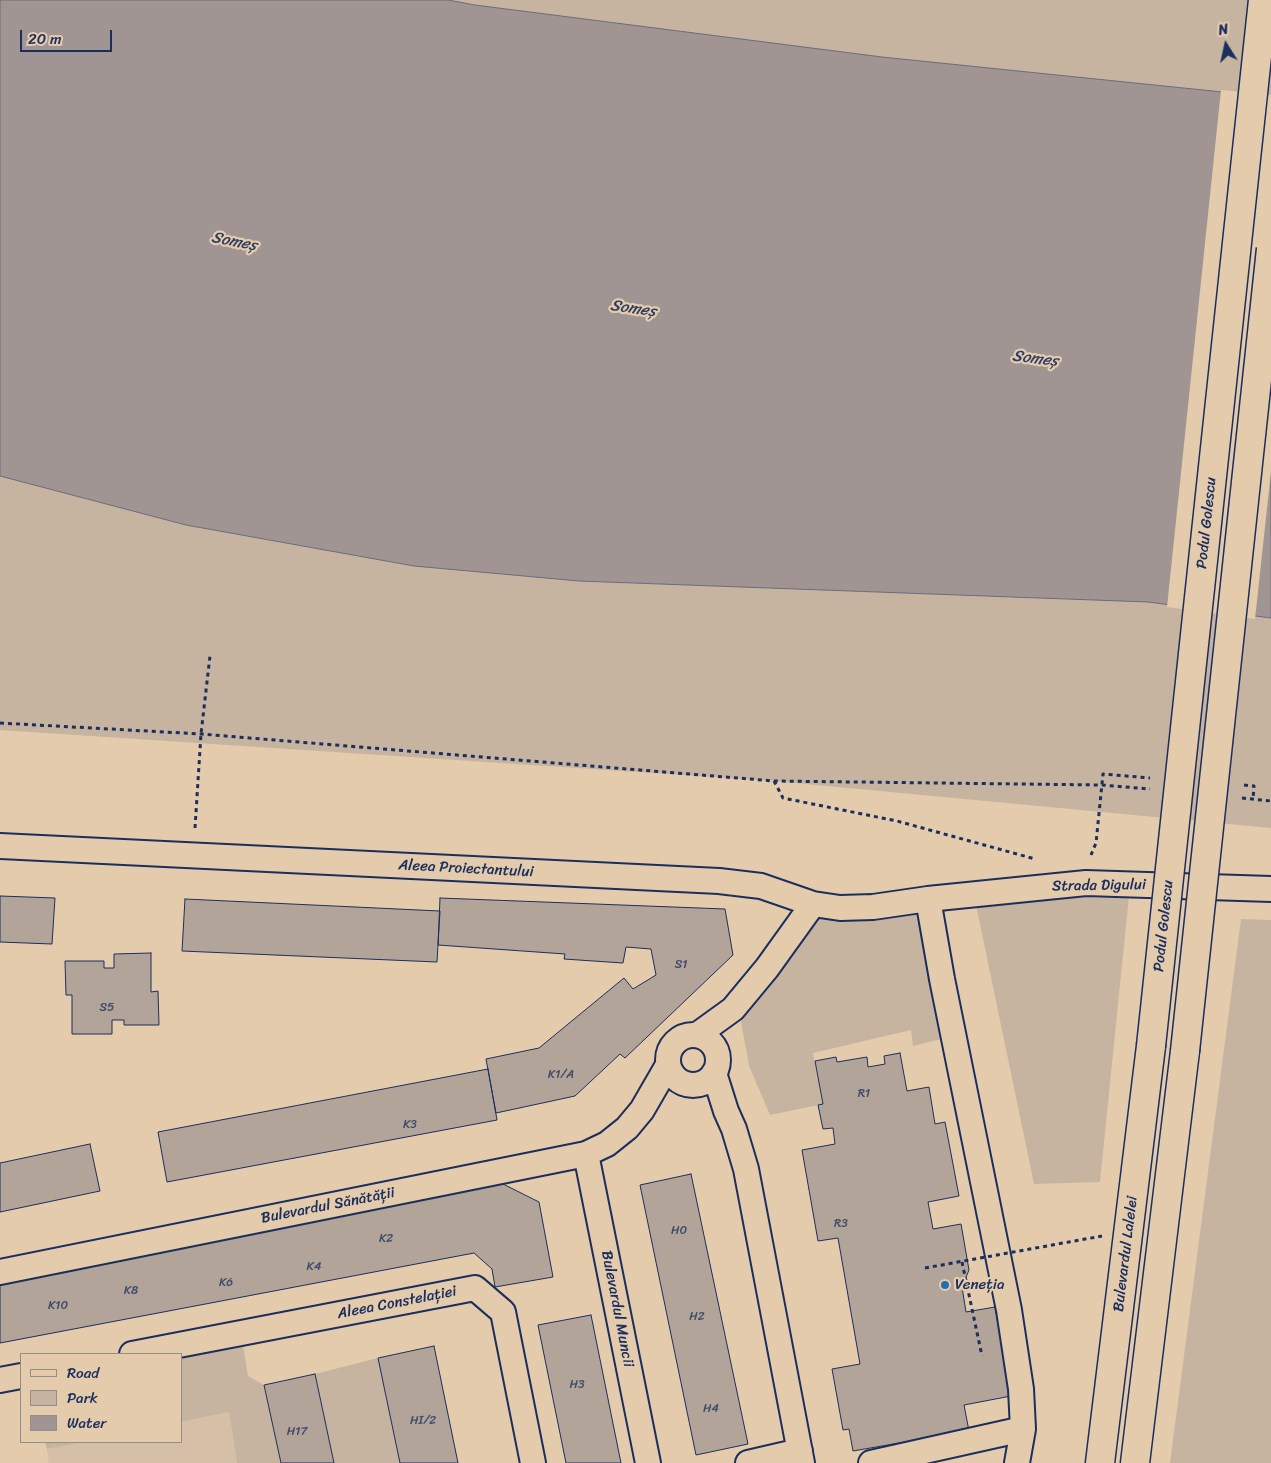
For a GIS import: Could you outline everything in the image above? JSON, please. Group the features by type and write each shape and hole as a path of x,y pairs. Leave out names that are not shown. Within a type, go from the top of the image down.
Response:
{"main road":[{"name":"Podul Golescu","path":"1151,1046 1263,0"},
{"path":"1136,1463 1185,1051 1271,249"},
{"name":"Bulevardul Lalelei","path":"1100,1463 1151,1046"}],"street":[{"name":"Aleea Proiectantului","path":"0,846 719,880 761,886 813,904 840,908 872,907 928,899"},
{"name":"Strada Digului","path":"928,899 1086,883 1271,890"},
{"path":"928,899 1009,1310 1022,1389 1022,1429 1017,1463"},
{"path":"698,1036 733,1009 767,968 813,904"},
{"path":"679,1077 695,1085 708,1080 716,1063 733,1009"},
{"path":"726,1111 679,1077 669,1052 673,1044 681,1038 688,1035 698,1036 713,1044 726,1111 734,1129 746,1169 801,1457 748,1463"},
{"name":"Bulevardul Sănătății","path":"0,1272 586,1154 607,1144 627,1128 642,1110 679,1077"},
{"name":"Bulevardul Muncii","path":"586,1154 648,1463"},
{"name":"Aleea Constelației","path":"137,1353 475,1288 503,1312 533,1463"},
{"path":"0,1380 20,1376"},
{"path":"871,1463 1022,1429"}],"path":[{"path":"193,856 201,734 210,656"},
{"path":"0,723 201,734 774,781 1102,785 1156,789"},
{"path":"774,781 783,798 897,821 1040,860"},
{"path":"1089,861 1096,843 1102,785"},
{"path":"1253,800 1271,801"},
{"path":"925,1268 1102,1236"},
{"path":"962,1262 982,1356"}],"shaded area":[{"path":"229,1412 237,1463 47,1463 49,1462 47,1449 79,1443 182,1443 182,1422"}],"green space":[{"path":"0,0 1271,0 1271,828 774,781 0,730"},
{"path":"1086,895 1129,896 1100,1182 1034,1184 976,905"},
{"path":"930,910 954,1036 913,1046 911,1030 813,1053 823,1104 770,1115 749,1066 741,1021 814,920"},
{"path":"1241,919 1271,920 1271,1463 1170,1463"},
{"path":"243,1345 248,1376 264,1385 281,1463 237,1463 229,1412 182,1422 182,1358"},
{"path":"378,1358 400,1463 334,1463 315,1374"},
{"path":"45,1443 79,1443 47,1449"}],"water":[{"name":"Someș","path":"0,0 448,0 882,57 1271,97 1271,618 1148,602 579,581 414,566 186,525 0,476"}],"pier":[{"path":"1221,90 1271,95 1271,472 1255,619 1167,607"}],"building":[{"path":"0,896 55,898 52,944 0,942"},
{"path":"440,898 725,909 733,955 625,1058 620,1054 575,1096 496,1113 486,1059 539,1048 624,978 633,989 656,975 651,949 626,947 623,963 564,959 565,954 438,945"},
{"path":"185,899 440,911 437,962 182,951"},
{"path":"151,953 151,992 158,991 159,1025 124,1025 124,1020 112,1020 112,1034 72,1034 72,995 66,995 65,961 104,961 104,968 114,968 114,954"},
{"path":"900,1053 907,1091 929,1087 935,1124 945,1122 959,1196 928,1202 933,1229 961,1224 969,1270 962,1287 966,1312 995,1307 1011,1396 964,1405 969,1431 853,1451 849,1429 843,1430 832,1369 860,1364 838,1238 818,1241 802,1150 835,1144 833,1128 823,1129 818,1105 823,1104 815,1061 836,1057 837,1062 867,1057 868,1067 885,1064 884,1056"},
{"path":"488,1069 497,1120 167,1182 158,1132"},
{"path":"90,1144 100,1191 0,1212 0,1163"},
{"path":"691,1174 748,1444 696,1455 640,1185"},
{"path":"499,1182 539,1202 553,1277 495,1287 492,1269 474,1253 0,1343 0,1277"},
{"path":"591,1315 621,1463 566,1463 538,1325"},
{"path":"434,1346 458,1463 400,1463 378,1358"},
{"path":"315,1374 334,1463 281,1463 264,1385"}],"place":[{"name":"Veneția","path":"945,1285"}]}
